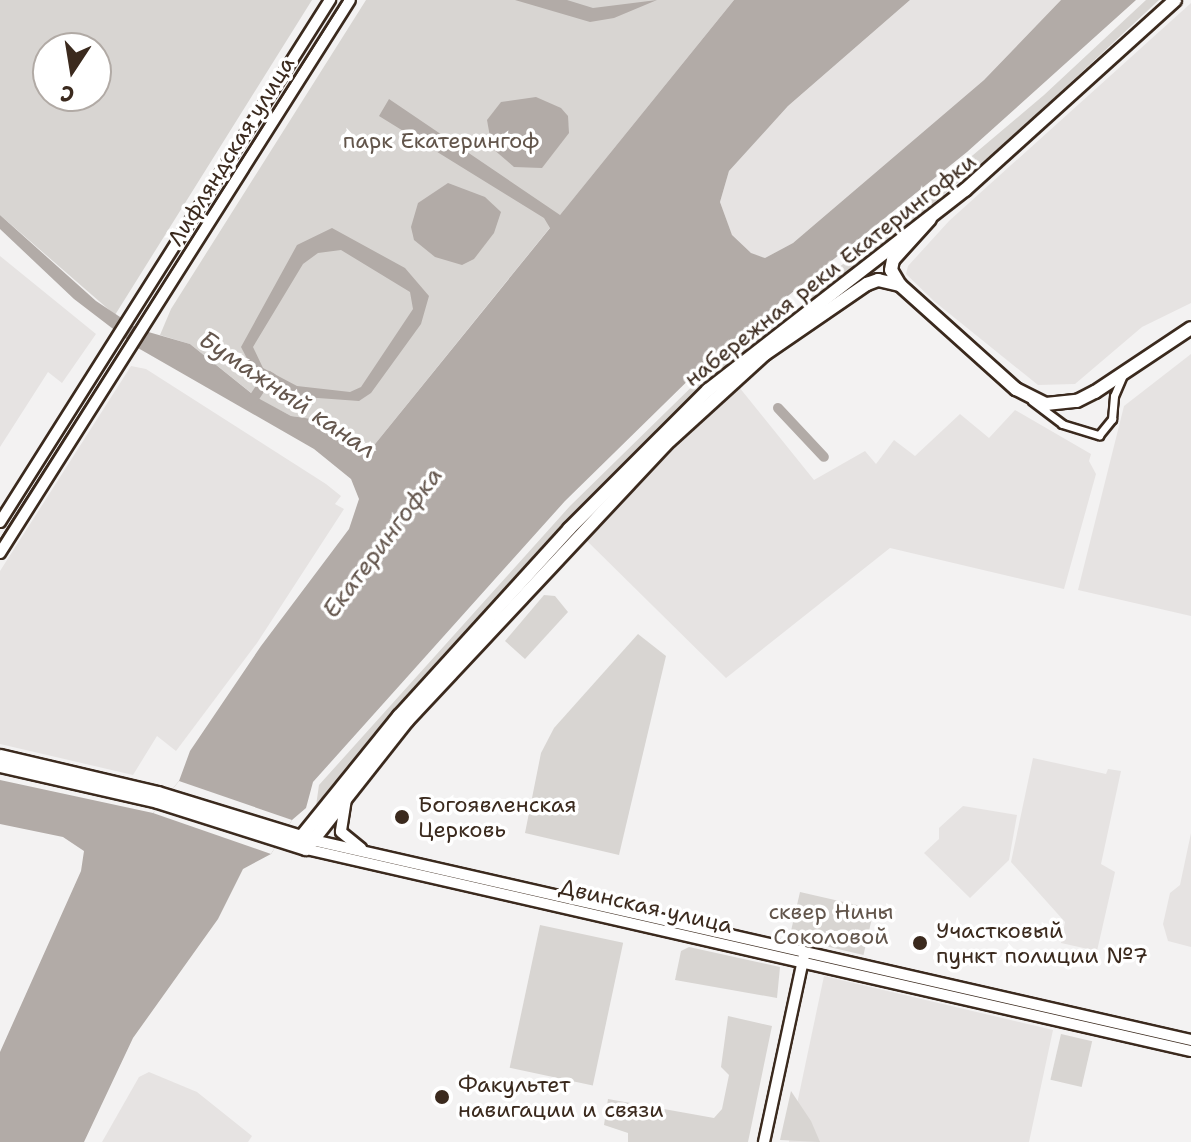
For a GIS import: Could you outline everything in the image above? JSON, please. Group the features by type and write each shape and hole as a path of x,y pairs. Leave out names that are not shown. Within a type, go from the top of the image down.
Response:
{"main road":[{"name":"набережная реки Екатерингофки","path":"307,842 399,716 657,439 740,362 930,219 1064,105 1175,0"},
{"path":"930,219 893,260 891,270 900,285 1031,400 1046,404 1077,401 1191,328"},
{"name":"набережная реки Екатерингофки","path":"307,842 407,721 665,445 756,362 867,284 878,280 900,285"},
{"path":"0,756 162,799"},
{"path":"0,766 162,799"},
{"name":"Двинская улица","path":"162,799 307,842"}],"street":[{"name":"Лифляндская улица","path":"0,522 330,0"},
{"name":"Лифляндская улица","path":"0,553 124,352 350,0"},
{"path":"1031,400 1062,424 1099,435 1112,419 1114,396 1126,370"},
{"path":"346,797 341,832 370,854"},
{"name":"Двинская улица","path":"307,842 806,950 1191,1040"},
{"name":"Двинская улица","path":"307,842 803,962 1191,1051"},
{"path":"764,1142 806,950"}],"shaded area":[{"path":"910,0 1061,0 984,80 793,243 765,258 751,254 732,236 720,202 729,171 788,106"},
{"path":"1191,3 1191,303 1142,327 1075,384 1038,385 935,302 906,274 908,266 949,221"},
{"path":"0,256 96,334 62,383 48,372 0,447"},
{"path":"1191,354 1191,616 1078,590 1124,406"},
{"path":"131,366 146,369 326,484 341,496 335,504 344,509 257,643 176,751 157,736 133,775 0,744 0,571"},
{"path":"739,387 814,480 865,451 876,464 894,440 915,456 960,414 989,438 1015,410 1091,454 1089,461 1096,474 1064,589 890,548 726,678 583,537"},
{"path":"1033,758 1106,774 1108,769 1121,771 1101,864 1115,872 1097,951 1061,943 1065,922 1011,862"},
{"path":"963,806 1017,815 1009,860 970,898 924,853 939,839 939,828"},
{"path":"1191,833 1191,947 1168,941 1163,924 1170,893 1180,885"},
{"path":"824,976 1053,1030 1029,1142 789,1142"},
{"path":"149,1072 197,1092 252,1136 248,1142 102,1142 139,1077"}],"green space":[{"path":"0,0 312,0 115,315 0,215"},
{"name":"парк Екатерингоф","path":"366,0 734,0 371,449 357,447 319,420 291,416 260,400 190,344 160,335 171,309"},
{"path":"1146,0 1159,0 1010,139 870,256 863,248 1044,95"},
{"path":"857,253 864,260 804,307 809,291"},
{"path":"792,311 685,403 564,526 315,813 319,785 570,506 716,363 779,313"},
{"path":"544,595 555,596 568,612 525,659 505,641"},
{"path":"638,634 666,656 619,855 525,833 541,753 554,728"},
{"name":"сквер Нины Соколовой","path":"800,892 874,909 863,955 789,938"},
{"path":"540,925 623,943 593,1085 510,1068"},
{"path":"689,947 780,967 777,998 675,980 681,951"},
{"path":"728,1016 772,1026 748,1142 628,1142 628,1133 604,1125 608,1099 714,1118 722,1109 729,1075 721,1067"},
{"path":"1061,1034 1092,1041 1082,1087 1050,1080"},
{"path":"791,1091 811,1121 820,1142 780,1140"}],"water":[{"path":"515,0 567,0 593,8 657,0 614,18 590,22"},
{"name":"Екатерингофка","path":"734,0 910,0 788,106 729,171 720,202 732,235 751,253 765,258 793,243 984,80 1061,0 1136,0 967,152 712,357 565,501 313,782 306,808 292,820 271,854 243,869 218,919 133,1038 84,1142 0,1142 0,1052 81,871 84,851 63,837 0,824 0,780 153,813 179,781 190,751 261,646 349,529 359,499 351,479 314,449 138,348 74,299 0,229 0,215 96,301 138,329 190,344 256,397 291,416 319,420 357,447 371,449 550,228 544,218 379,116 389,99 560,215"},
{"path":"536,97 561,108 568,116 569,133 542,168 514,167 492,148 487,120 501,102"},
{"path":"448,183 485,197 501,212 494,233 474,259 462,265 435,257 414,240 411,227 418,203"},
{"path":"332,228 405,268 429,296 421,324 371,393 359,401 304,397 278,389 254,372 241,347 297,245","holes":["341,250 410,292 413,309 361,387 350,392 297,386 263,368 253,347 303,264 318,253"]}],"pier":[{"path":"179,781 292,820 271,854 153,813"}],"waterway":[{"name":"Бумажный канал","path":"252,401 268,376 272,378"},
{"path":"778,408 824,457"}],"tram line":[{"path":"0,540 343,0"}],"place":[{"name":"Богоявленская Церковь","path":"402,817"},
{"name":"Участковый пункт полиции №7","path":"920,943"},
{"name":"Факультет навигации и связи","path":"442,1097"}]}
